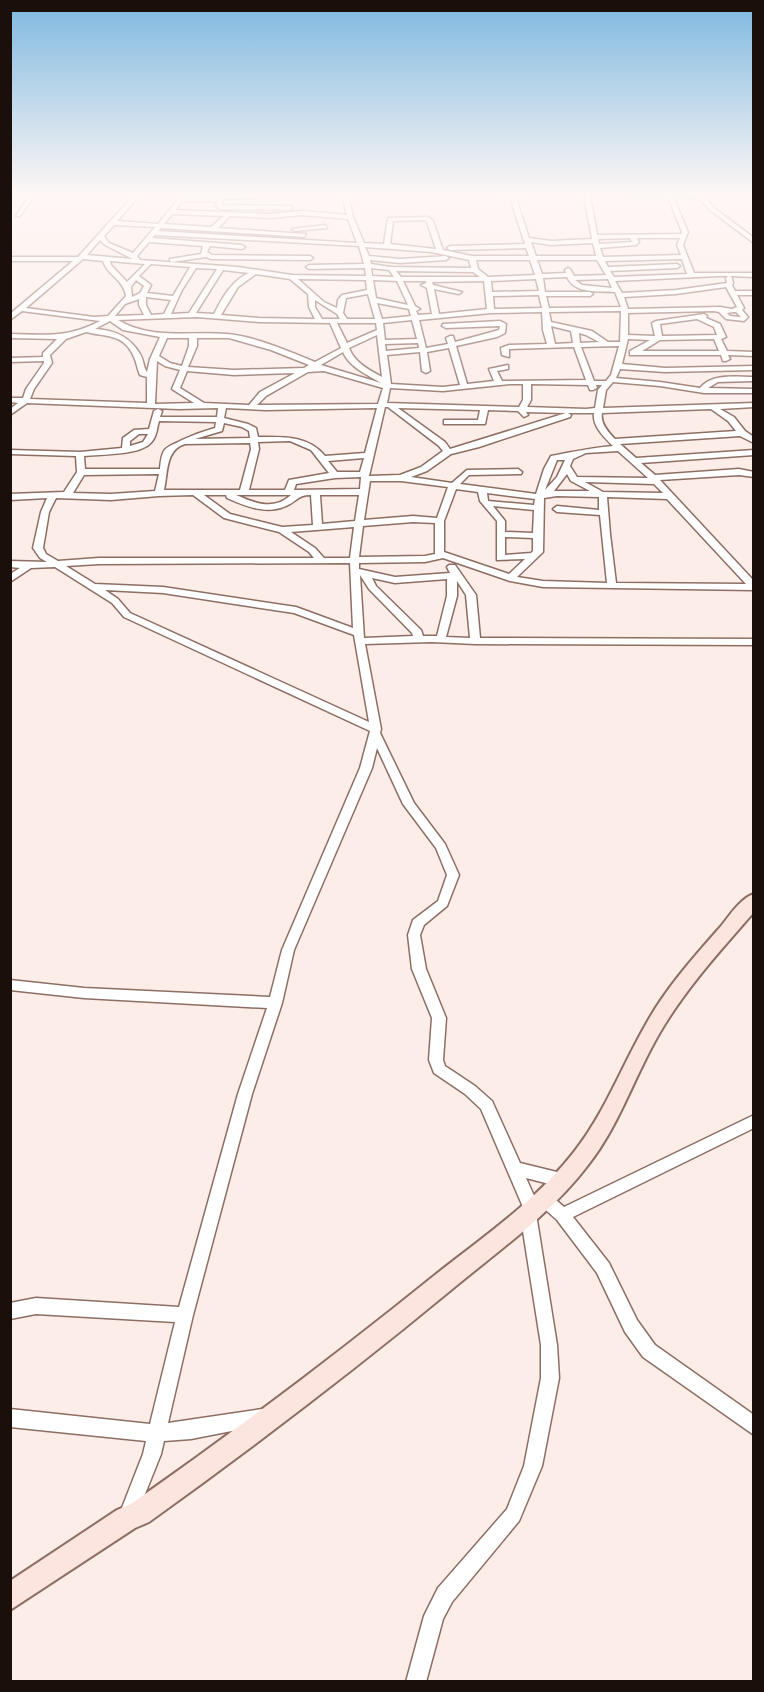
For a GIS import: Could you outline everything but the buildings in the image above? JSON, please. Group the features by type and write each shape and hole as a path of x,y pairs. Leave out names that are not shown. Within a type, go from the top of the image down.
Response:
{"street":[{"path":"10,318 62,274"},
{"path":"112,321 130,291 116,274"},
{"path":"128,287 139,274"},
{"path":"167,316 189,274"},
{"path":"202,405 176,388 193,346 195,326 218,274"},
{"path":"217,316 226,297 239,279 251,274"},
{"path":"260,274 306,277 351,274"},
{"path":"341,274 413,313"},
{"path":"369,274 379,321 387,385 385,405 369,455 365,476 354,559 360,572 372,587 417,632 419,639"},
{"path":"397,274 402,280 413,313 424,351 426,371"},
{"path":"483,274 487,279 491,311"},
{"path":"569,274 572,281 582,291"},
{"path":"430,283 600,274"},
{"path":"610,274 620,293 625,310 623,342 617,366 602,390 596,411 597,418 603,431 654,479 753,587"},
{"path":"615,274 639,278 729,274 744,275 753,280"},
{"path":"650,274 652,278"},
{"path":"506,355 505,348 509,347 577,347 659,338 722,337 717,326 701,314 699,302 741,320 753,314 739,307 729,284 729,274"},
{"path":"539,276 547,310 545,315 548,323 547,330 552,347"},
{"path":"489,294 543,291 648,294 676,292 696,297 681,276"},
{"path":"136,277 148,285 142,295 143,310 149,317"},
{"path":"292,277 340,313 345,321"},
{"path":"639,278 648,294"},
{"path":"340,313 340,304 344,296 402,280 430,283 459,292"},
{"path":"457,280 463,313"},
{"path":"692,290 753,280"},
{"path":"430,283 438,313 453,344 464,386"},
{"path":"311,293 312,307 319,320"},
{"path":"517,293 517,308"},
{"path":"733,293 753,293"},
{"path":"122,304 142,295 175,298"},
{"path":"332,308 340,304"},
{"path":"20,309 112,321 126,328 164,336 217,316 259,320 379,321 413,313 463,313 517,308 525,311 625,310 724,314 739,307"},
{"path":"659,338 656,323 701,314"},
{"path":"717,326 724,314"},
{"path":"10,336 63,337 126,318 167,316 274,348 376,385 443,389 510,382 592,383 609,381 660,384 704,391 753,391"},
{"path":"332,321 343,341 344,348 363,369 387,385"},
{"path":"670,321 679,338"},
{"path":"383,353 424,351 494,335 502,331 504,325 500,322 446,326"},
{"path":"548,323 623,342 633,353 753,354"},
{"path":"121,337 126,328"},
{"path":"573,329 576,333 577,347 592,383 594,396 599,399"},
{"path":"88,330 109,332 121,337 138,356 143,373 151,376"},
{"path":"251,407 263,394 303,370 380,331"},
{"path":"593,334 605,343"},
{"path":"10,452 80,454 123,450 150,441 156,418 151,376 155,357 164,336"},
{"path":"10,413 26,400 30,388 48,363 46,355 63,337"},
{"path":"633,353 659,338"},
{"path":"717,338 724,353 730,379"},
{"path":"381,342 421,341"},
{"path":"645,346 658,354 665,370"},
{"path":"155,357 172,366 227,371 326,368"},
{"path":"10,360 46,359"},
{"path":"617,366 665,370 753,368"},
{"path":"499,383 493,369 505,367"},
{"path":"649,369 658,377 660,384"},
{"path":"704,391 708,383 716,380 753,380"},
{"path":"510,382 536,410"},
{"path":"521,410 528,400 527,382"},
{"path":"10,400 155,407 385,405 546,411 714,408 753,405"},
{"path":"385,405 404,413 448,452"},
{"path":"159,493 169,447 193,437 217,431 222,421 222,406"},
{"path":"447,422 482,422 484,408"},
{"path":"714,408 731,419 742,433 753,441"},
{"path":"521,410 532,425"},
{"path":"546,411 555,418"},
{"path":"401,478 424,468 448,452 476,445 555,418 586,411"},
{"path":"156,418 222,421 249,426 253,430 253,457 244,493"},
{"path":"117,471 126,440 137,432 151,431"},
{"path":"545,492 561,478 568,461 584,451 633,440 742,433"},
{"path":"185,442 291,439 314,448 335,475"},
{"path":"633,440 674,458"},
{"path":"636,461 753,452"},
{"path":"67,495 81,472 80,454"},
{"path":"322,459 369,455"},
{"path":"510,578 538,552 539,508 545,492 545,471 554,458 568,461"},
{"path":"568,461 576,480 603,495"},
{"path":"321,479 329,467"},
{"path":"81,472 164,471"},
{"path":"518,472 470,471 453,486 440,521 440,552 510,578 543,584 753,587"},
{"path":"224,494 250,504 273,509 288,502 294,492 291,482 335,475 401,478 526,496 545,492 576,480 654,479 742,472 753,475"},
{"path":"482,491 486,503 501,521 500,558 536,556"},
{"path":"315,492 318,526"},
{"path":"10,497 67,495 111,497 159,493 363,492"},
{"path":"545,492 670,496"},
{"path":"195,493 226,516 282,530 312,550 322,561"},
{"path":"271,493 273,509"},
{"path":"603,495 612,586"},
{"path":"501,521 508,518 526,496"},
{"path":"52,497 45,512 38,548 43,556 114,601 127,615 250,670 376,731"},
{"path":"486,503 539,508"},
{"path":"557,509 604,513"},
{"path":"282,530 412,519 440,521"},
{"path":"500,534 538,536"},
{"path":"10,564 28,566 99,561 322,561 425,559 447,556"},
{"path":"447,556 454,575 472,599 475,641"},
{"path":"10,579 28,566"},
{"path":"360,572 395,580 454,575"},
{"path":"360,572 358,637 376,731 409,804 441,847 453,875 443,903 418,924 414,935 419,969 439,1018 436,1060 439,1069 487,1105 535,1207 549,1345 550,1378 533,1466 513,1515 445,1595 434,1616 416,1682"},
{"path":"441,639 452,596 454,575"},
{"path":"90,587 163,590 296,610 358,637 475,641 753,642"},
{"path":"126,1519 152,1454 185,1315 245,1094 275,1003 288,950 363,777 376,731"},
{"path":"10,1597 126,1519 150,1506 273,1416 368,1345 535,1207 581,1159 605,1121 653,1029 687,978 753,900"},
{"path":"10,985 84,993 275,1003"},
{"path":"562,1215 753,1121"},
{"path":"516,1169 561,1180"},
{"path":"535,1207 562,1215 603,1268 631,1326 649,1351 753,1426"},
{"path":"10,1311 36,1306 185,1315"},
{"path":"10,1418 156,1433 191,1430 273,1416"}]}
